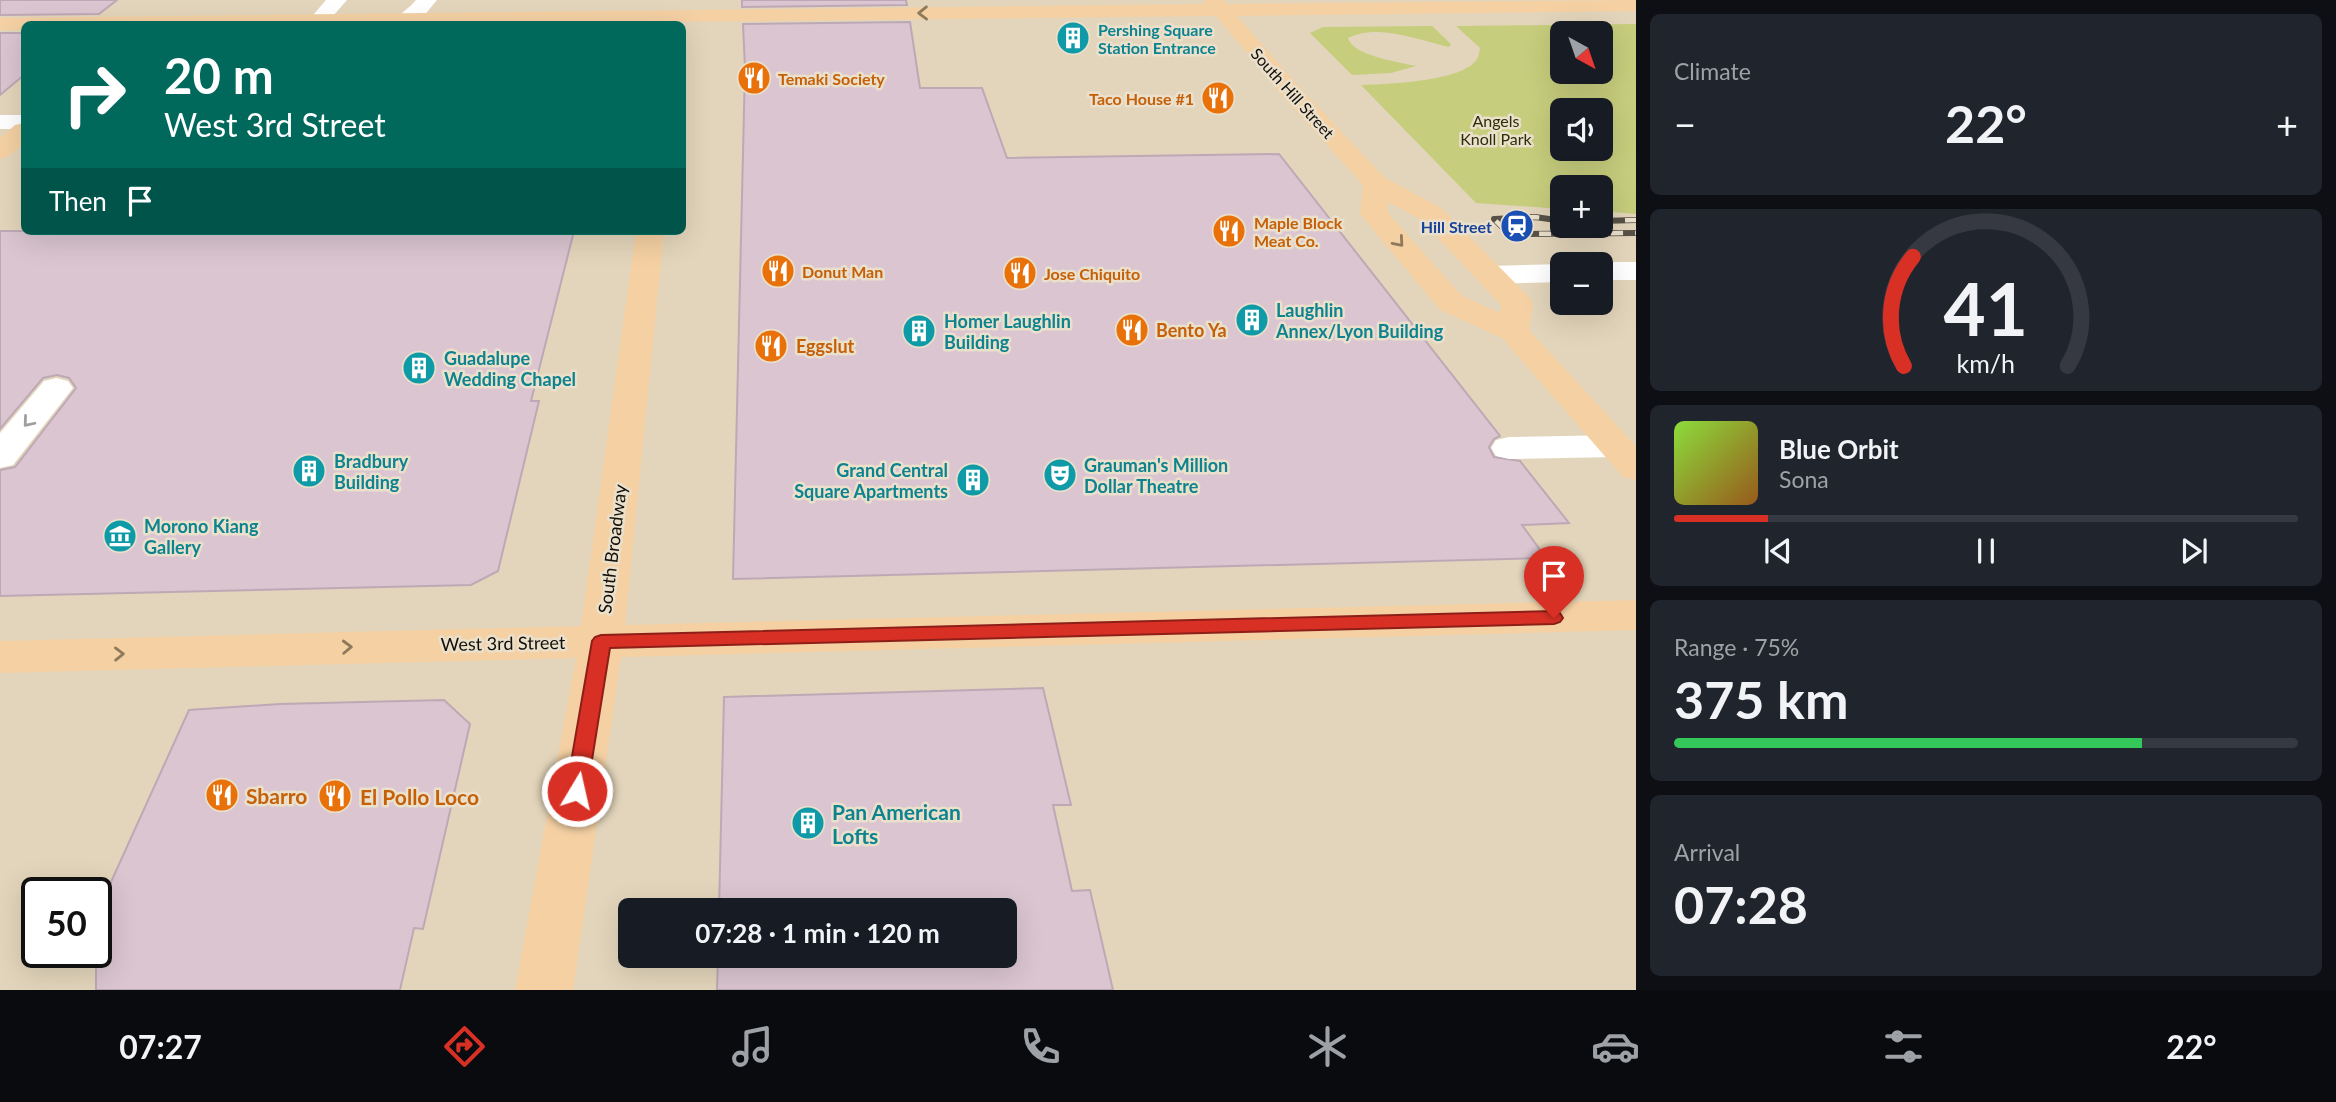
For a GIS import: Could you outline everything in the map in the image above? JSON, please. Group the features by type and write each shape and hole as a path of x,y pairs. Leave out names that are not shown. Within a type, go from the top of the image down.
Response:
{"main road":[{"path":"150,21 174,0"},
{"path":"440,21 1217,5 1636,5"},
{"name":"South Hill Street","path":"1217,5 1293,94 1376,184 1430,213 1517,303 1513,331"},
{"path":"0,24 21,24"},
{"path":"0,151 21,133"},
{"path":"1376,184 1374,214 1451,303 1513,331 1626,458"},
{"name":"South Broadway","path":"544,990 601,641 650,235"},
{"name":"West 3rd Street","path":"0,657 1636,615"}],"lane":[{"path":"318,21 337,0"},
{"path":"406,21 427,0"},
{"path":"0,122 21,122"},
{"path":"1613,271 1636,271"},
{"path":"1490,275 1550,273"},
{"path":"0,457 56,388"},
{"path":"1509,448 1626,458"}],"shaded area":[{"path":"0,0 1636,0 1636,990 0,990"}],"green space":[{"name":"Angels Knoll Park","path":"1614,24 1636,24 1636,214 1613,212 1613,175 1550,175 1550,208 1476,203 1361,85 1423,80 1456,73 1469,67 1477,59 1480,48 1456,26 1550,25 1550,84 1614,84"},
{"path":"1432,26 1451,44 1449,47 1385,32 1348,38 1367,54 1416,66 1391,73 1352,75 1310,33 1323,27"}],"building":[{"path":"0,0 117,0 99,14 0,15"},
{"path":"742,0 906,0 907,5 742,7"},
{"path":"910,22 920,88 982,88 1007,158 1279,154 1500,436 1494,439 1489,447 1494,457 1520,461 1569,523 1522,525 1546,558 733,579 745,68 743,24"},
{"path":"0,33 21,33 21,78 0,95"},
{"path":"0,231 21,231 21,235 573,235 531,401 539,401 498,571 471,585 0,596 0,470 15,467 76,388 69,378 57,375 43,378 0,429"},
{"name":"Pan American Lofts","path":"1043,688 1071,805 1053,805 1072,891 1090,890 1113,990 717,990 718,968 1017,968 1017,898 719,898 724,697"},
{"path":"444,700 470,724 423,929 414,928 400,990 96,990 96,968 112,968 112,880 189,710 280,704"}],"railway":[{"path":"1550,219 1535,217 1494,219 1507,232 1550,234"},
{"path":"1613,221 1636,220"},
{"path":"1613,233 1636,233"}],"place":[{"name":"Pershing Square Station Entrance","path":"1073,38"},
{"name":"Temaki Society","path":"754,78"},
{"name":"Taco House #1","path":"1218,98"},
{"name":"Hill Street","path":"1517,226"},
{"name":"Maple Block Meat Co.","path":"1229,231"},
{"name":"Donut Man","path":"778,271"},
{"name":"Jose Chiquito","path":"1020,273"},
{"name":"Laughlin Annex/Lyon Building","path":"1252,320"},
{"name":"Bento Ya","path":"1132,330"},
{"name":"Homer Laughlin Building","path":"919,331"},
{"name":"Eggslut","path":"771,346"},
{"name":"Guadalupe Wedding Chapel","path":"419,368"},
{"name":"Bradbury Building","path":"309,471"},
{"name":"Grauman's Million Dollar Theatre","path":"1060,475"},
{"name":"Grand Central Square Apartments","path":"973,480"},
{"name":"Morono Kiang Gallery","path":"120,536"},
{"name":"Sbarro","path":"222,795"},
{"name":"El Pollo Loco","path":"335,796"},
{"name":"Pan American Lofts","path":"808,823"}],"route":[{"path":"577,791 601,641 1554,618"}]}
